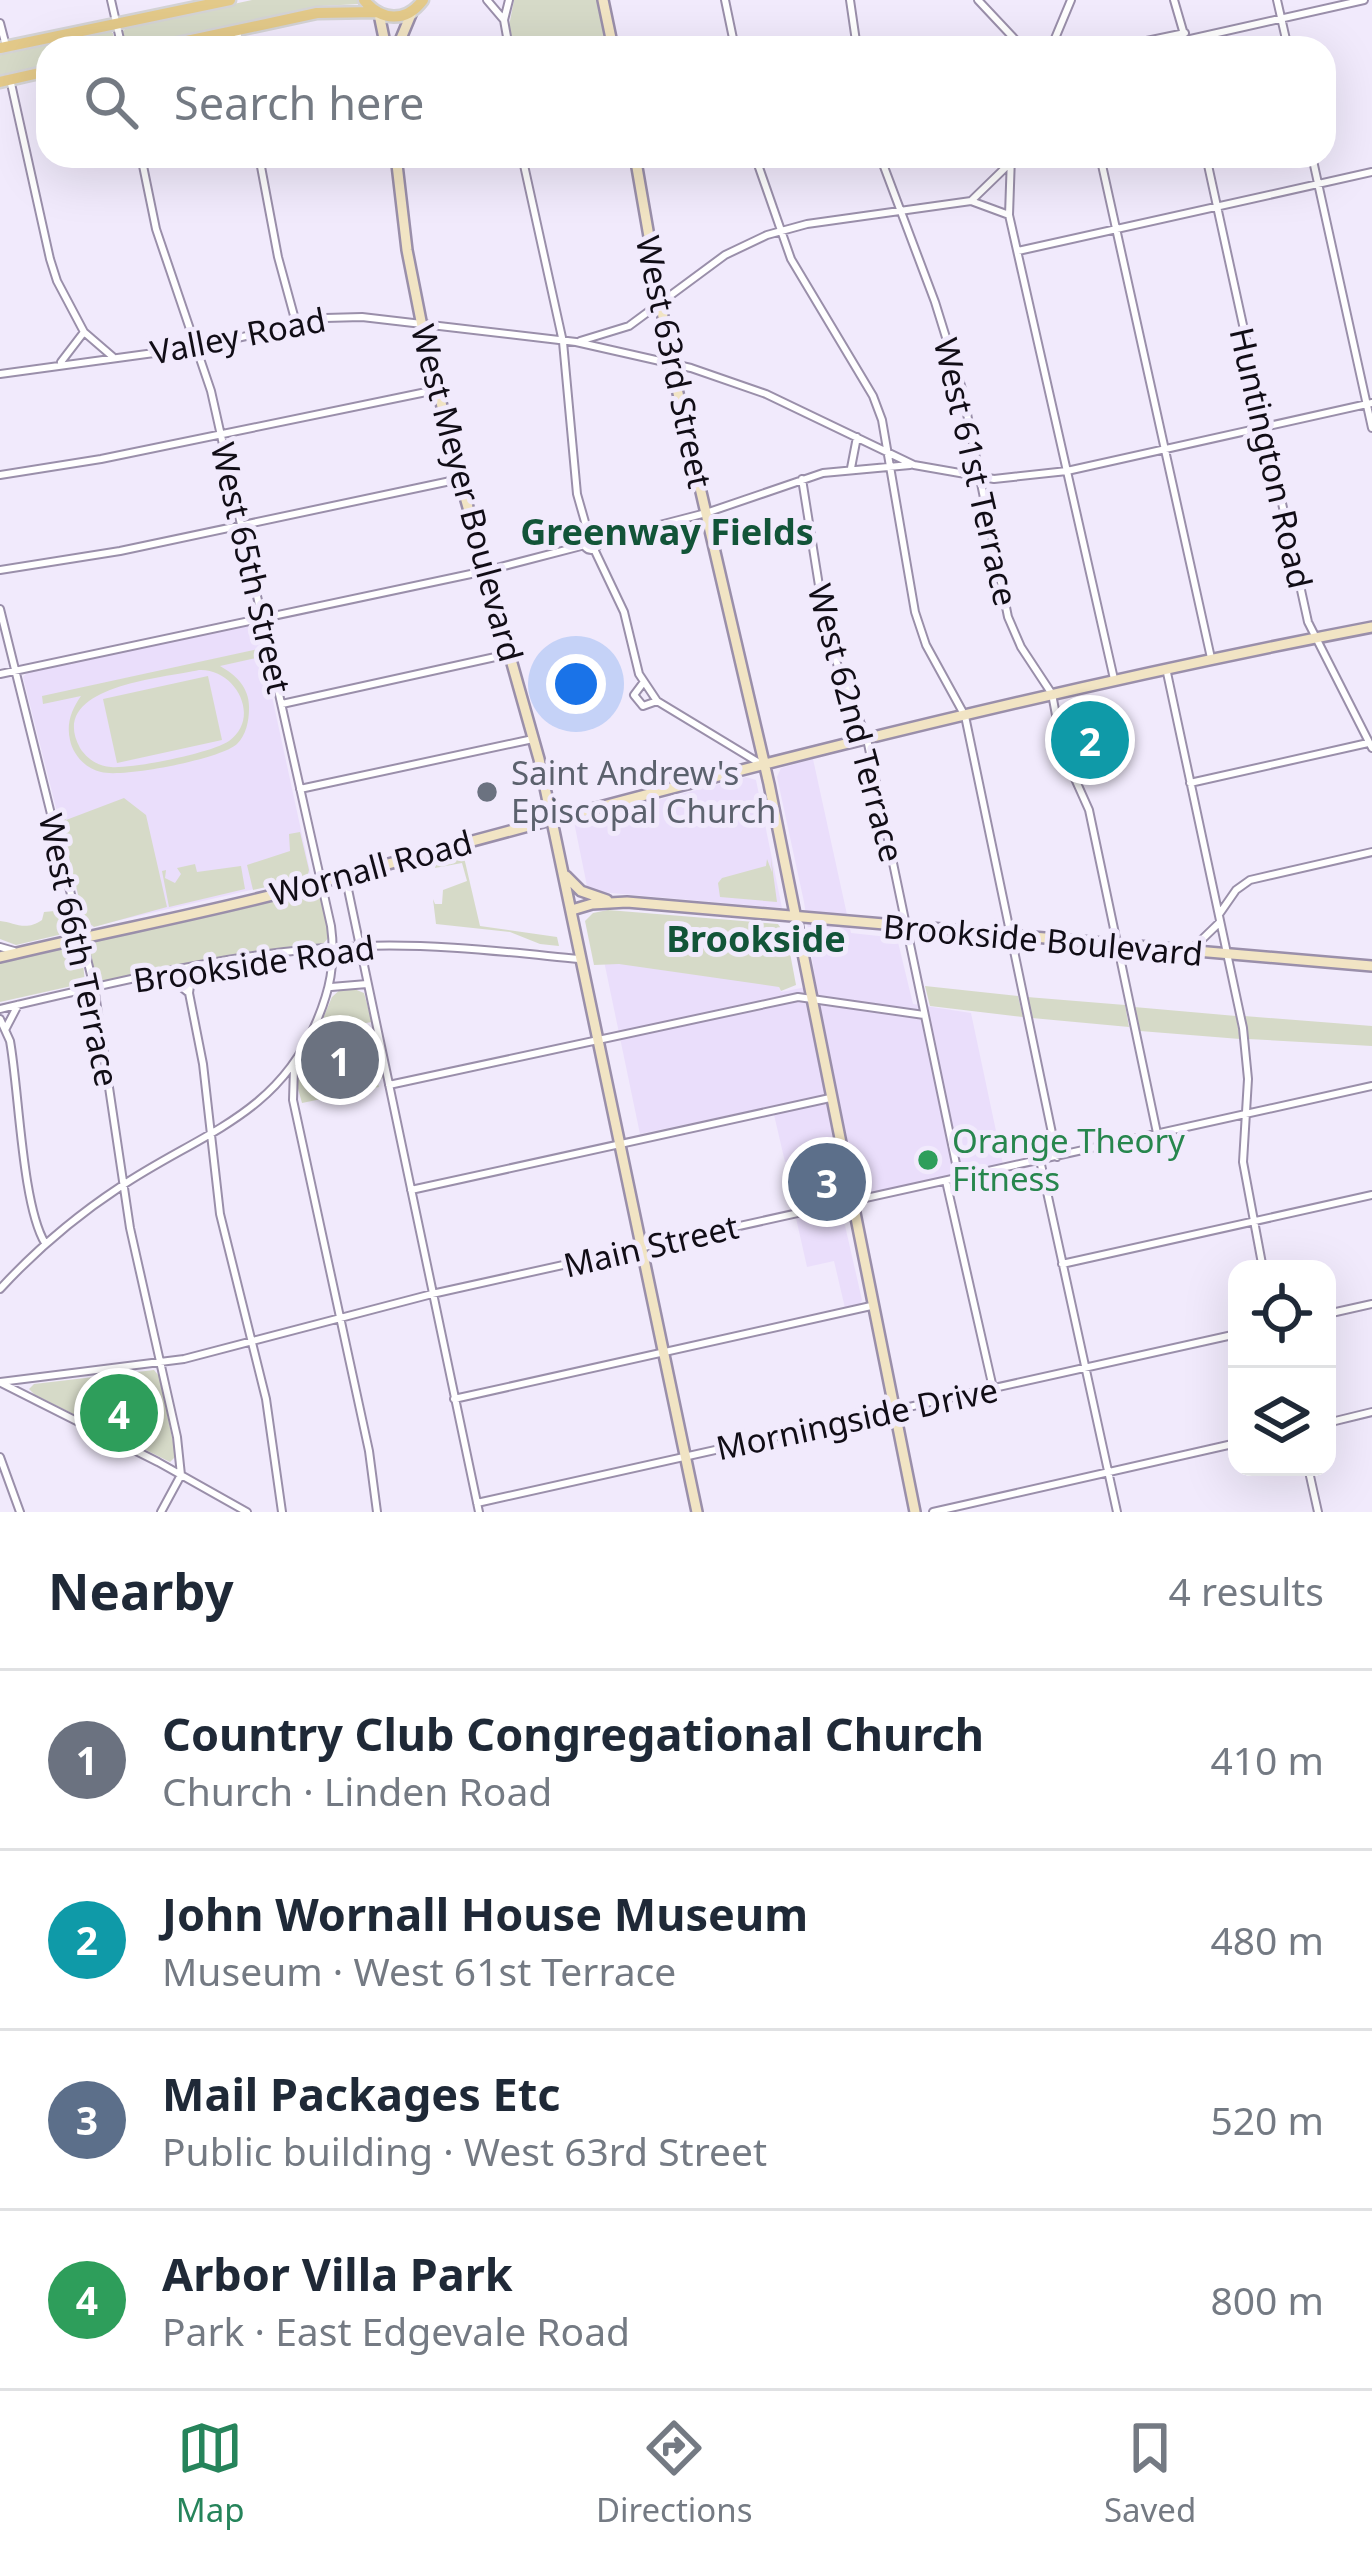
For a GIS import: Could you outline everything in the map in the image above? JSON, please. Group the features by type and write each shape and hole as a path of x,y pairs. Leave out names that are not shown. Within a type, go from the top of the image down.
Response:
{"main road":[{"path":"55,36 230,0"},
{"path":"364,0 377,13 383,36"},
{"path":"209,36 339,10 398,17 439,0"},
{"path":"603,0 610,36"},
{"path":"403,36 419,5"},
{"path":"3,47 36,40"},
{"path":"5,81 36,74"},
{"name":"West Meyer Boulevard","path":"397,168 421,323 553,820 697,1512"},
{"name":"West 63rd Street","path":"637,168 671,363 764,766 915,1512"},
{"name":"Wornall Road","path":"0,957 321,882 1114,679 1372,627"},
{"path":"564,874 581,891 612,901"},
{"name":"Brookside Boulevard","path":"572,910 612,901 1372,966"}],"street":[{"path":"111,0 119,36"},
{"path":"487,0 504,20"},
{"path":"507,36 504,20 509,0"},
{"path":"725,0 732,36"},
{"path":"850,0 855,36"},
{"path":"978,0 1012,36"},
{"path":"1057,36 1071,0"},
{"path":"1174,0 1185,36"},
{"path":"1277,0 1285,36"},
{"path":"1212,36 1364,0"},
{"path":"0,23 3,47"},
{"path":"237,30 238,36"},
{"path":"5,81 50,259 84,332 113,357"},
{"name":"West 65th Street","path":"143,168 156,229 198,346 242,526 334,947 331,986"},
{"path":"261,168 296,323"},
{"path":"525,168 563,342 577,494 591,543 624,612 644,683 657,701 764,766"},
{"path":"758,168 778,231 802,280 878,407 920,628 965,716 1057,1156"},
{"name":"West 61st Terrace","path":"884,168 962,389 1008,617 1052,694 1063,752 1090,810 1157,1134"},
{"path":"971,201 1002,168"},
{"path":"1010,168 1010,215 1114,679"},
{"path":"1103,168 1211,658"},
{"name":"Huntington Road","path":"1208,168 1314,638 1371,745"},
{"path":"1315,168 1372,428"},
{"path":"1018,251 1372,172"},
{"path":"577,342 628,326 725,255 778,231 971,201 1010,215"},
{"name":"Valley Road","path":"0,374 198,346 346,316 421,323 577,342 671,363 766,394 914,465"},
{"path":"59,365 84,332"},
{"path":"0,475 221,436 436,390"},
{"path":"0,674 485,571 706,513 802,479 851,468 914,465 978,478 1021,479 1369,404"},
{"path":"851,468 857,437"},
{"path":"0,570 242,526 460,479"},
{"name":"West 62nd Terrace","path":"802,479 827,630 867,740 958,1178"},
{"name":"West 66th Terrace","path":"0,609 84,938 124,1184 181,1475"},
{"path":"282,704 509,654"},
{"path":"1166,668 1243,1028 1247,1114 1243,1162 1261,1260"},
{"path":"644,683 634,695 638,703 644,706 657,701"},
{"path":"300,789 533,739"},
{"path":"1190,783 1371,745"},
{"path":"1212,880 1222,888 1372,852"},
{"path":"345,875 477,1507"},
{"path":"1187,952 1211,934 1244,884"},
{"path":"0,947 17,952"},
{"name":"Brookside Road","path":"0,1009 94,987 334,947 478,950 582,960"},
{"path":"203,967 191,979 189,993 227,1247 266,1399 282,1512"},
{"path":"165,974 189,993"},
{"path":"0,1289 45,1244 124,1184 210,1137 268,1093 294,1067 331,986 367,984"},
{"path":"389,1085 798,997 924,1015"},
{"path":"6,1028 20,1004"},
{"path":"0,1019 20,1097 32,1203 45,1244"},
{"path":"294,1067 292,1100 369,1451 377,1512"},
{"name":"Main Street","path":"0,1382 160,1364 432,1294 1372,1087"},
{"path":"268,1093 292,1100"},
{"path":"411,1190 830,1098"},
{"path":"1040,1160 1117,1512"},
{"path":"946,1181 993,1390"},
{"path":"1062,1264 1372,1195"},
{"path":"1336,1312 1372,1304"},
{"path":"454,1399 872,1306"},
{"name":"Morningside Drive","path":"477,1507 1228,1336"},
{"path":"0,1382 247,1512"},
{"path":"1336,1421 1372,1412"},
{"path":"933,1512 1228,1445"},
{"path":"0,1457 20,1512"},
{"path":"162,1511 181,1475"},
{"path":"1310,1476 1318,1512"}],"shaded area":[{"path":"249,624 258,632 311,876 90,927 84,919 23,677"},
{"name":"Brookside","path":"813,759 851,933 897,938 913,1004 971,1013 1003,1164 810,1206 800,1159 785,1162 772,1106 640,1134 604,961 778,985 781,992 816,985 777,777 781,768"},
{"path":"746,777 756,780 782,908 588,891 574,822"},
{"path":"841,1208 862,1300 845,1308 834,1261 807,1267 796,1218"}],"green space":[{"path":"252,0 359,0 360,4 321,6 181,36 123,36 127,27"},
{"path":"514,0 598,0 606,36 510,36"},
{"path":"108,30 114,36 80,36"},
{"path":"36,45 36,68 0,76 0,53"},
{"path":"258,649 260,657 220,666 236,678 249,701 245,732 237,744 171,766 113,773 90,768 74,751 69,734 81,696 43,704 42,696","holes":["212,671 233,685 244,707 239,731 229,741 190,755 121,767 97,763 80,748 74,727 79,711 93,698 137,682"]},
{"path":"208,676 222,740 117,763 103,699"},
{"path":"124,798 146,815 167,907 94,927 84,919 59,816 63,814 66,820"},
{"path":"300,832 307,878 253,890 247,865 290,851 289,834"},
{"path":"463,853 480,926 557,937 559,946 510,932 436,924 433,899 442,904 443,890 467,881 462,863 435,868 436,860"},
{"path":"771,858 777,902 720,897 722,878 766,866 767,859 772,872"},
{"path":"195,864 197,872 241,866 245,889 169,907 162,871 175,883 181,874 177,868"},
{"path":"316,890 329,937 323,944 103,981 95,976 89,948 95,941"},
{"path":"69,906 72,924 67,933 16,945 0,939 0,921 30,925 42,920 44,912"},
{"path":"608,910 778,924 787,937 796,985 781,991 779,987 619,964 594,965 585,921 593,913"},
{"path":"76,946 82,953 85,983 0,1002 0,962"},
{"path":"344,986 364,993 372,1022 322,1030 332,997"},
{"path":"925,986 1018,996 1023,1017 930,1006"},
{"path":"1027,997 1125,1005 1129,1027 1032,1018"},
{"path":"1134,1007 1236,1016 1240,1039 1140,1031"},
{"path":"1244,1016 1372,1026 1372,1046 1248,1039"},
{"path":"302,1061 314,1065 317,1083 326,1082 328,1088 362,1084 360,1070 368,1068 368,1074 381,1066 383,1078 377,1080 379,1087 302,1103 297,1085"},
{"path":"154,1370 176,1456 170,1462 29,1389 34,1384"}],"place":[{"name":"John Wornall House Museum","path":"1090,740"},
{"name":"Saint Andrew's Episcopal Church","path":"487,792"},
{"name":"Country Club Congregational Church","path":"340,1060"},
{"name":"Orange Theory Fitness","path":"928,1160"},
{"name":"Mail Packages Etc","path":"827,1182"},
{"name":"Arbor Villa Park","path":"119,1413"}],"district":[{"name":"Greenway Fields","path":"667,532"},
{"name":"Brookside","path":"756,939"}]}
